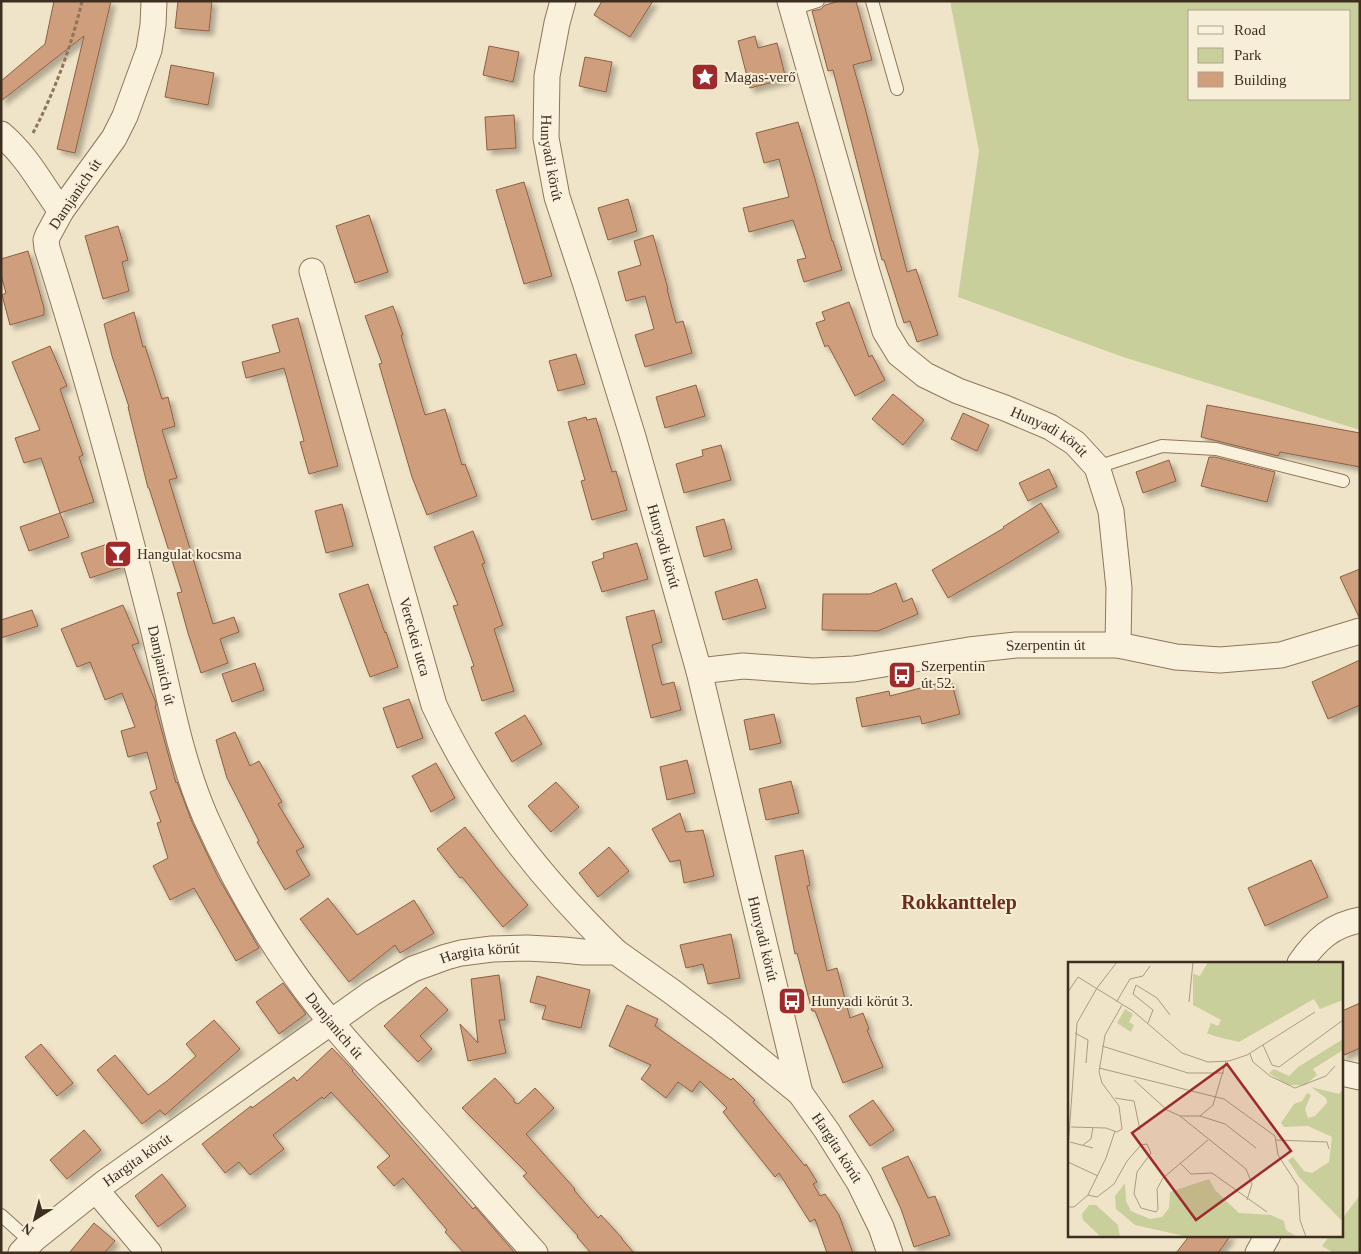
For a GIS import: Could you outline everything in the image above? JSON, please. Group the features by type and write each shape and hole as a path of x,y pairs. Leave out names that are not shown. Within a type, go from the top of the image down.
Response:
{"street":[{"name":"Damjanich út","path":"154,1 149,50 125,116 114,138 61,211 46,240 80,351 112,467 153,626 181,748 204,814 218,843 259,921 289,966 331,1022 535,1253"},
{"name":"Hunyadi körút","path":"563,1 556,23 547,76 546,138 557,197 630,428 699,671 800,1093"},
{"name":"Hunyadi körút","path":"791,5 885,331 899,354 925,375 958,391 1050,427 1075,443 1097,467 1111,510 1119,588 1118,645"},
{"path":"1,134 30,164 61,211"},
{"name":"Vereckei utca","path":"312,271 434,705 478,783 514,838 567,902 616,952"},
{"name":"Szerpentin út","path":"699,671 743,666 796,671 836,671 880,666 994,647 1031,645 1118,645 1176,657 1220,660 1281,655 1360,631"},
{"path":"1301,962 1319,939 1336,926 1360,920"},
{"name":"Hargita körút","path":"26,1247 96,1190 372,993 413,969 446,956 475,951 527,948 616,952 720,1028 800,1093 827,1131 859,1182 882,1227 890,1253"},
{"path":"1344,1073 1360,1077"},
{"path":"96,1190 149,1253"},
{"path":"1258,1253 1267,1236"}],"lane":[{"path":"791,5 818,1"},
{"path":"872,1 897,89"},
{"path":"1097,467 1162,446 1171,446 1216,449 1343,481"},
{"path":"1,1215 26,1247"}],"path":[{"path":"21,153 34,132 47,104 63,62 82,1"}],"green space":[{"path":"950,1 1360,1 1360,430 1123,357 958,297 979,151"},
{"path":"1360,1195 1360,1253 1334,1253 1322,1246 1329,1236 1344,1236 1344,1216"}],"building":[{"path":"54,1 111,1 75,153 57,149 84,36 1,101 1,81 45,44"},
{"path":"178,1 212,1 209,31 175,28"},
{"path":"602,1 653,1 630,37 594,15"},
{"path":"840,1 856,1 872,60 853,65 907,272 916,269 938,335 917,342 910,321 904,323 884,260 882,260 833,70 828,71 812,11"},
{"path":"755,36 758,48 777,43 786,79 750,88 738,41"},
{"path":"489,46 519,52 513,82 483,75"},
{"path":"585,57 612,62 606,92 579,86"},
{"path":"171,65 214,73 208,105 165,97"},
{"path":"514,115 516,148 487,150 485,117"},
{"path":"798,122 842,270 804,282 797,260 806,258 793,220 749,232 743,208 789,197 779,159 764,163 756,133"},
{"path":"524,182 552,276 524,284 496,190"},
{"path":"628,199 637,231 608,240 598,208"},
{"path":"369,215 388,272 355,283 336,226"},
{"path":"118,226 128,260 122,262 129,291 103,299 85,236"},
{"path":"653,235 676,323 683,321 692,353 645,367 635,335 654,329 645,296 626,301 618,272 641,265 634,241"},
{"path":"28,251 44,308 44,315 10,325 2,295 6,293 1,275 1,259"},
{"path":"849,302 869,357 872,355 885,380 855,396 828,345 825,347 816,323 825,320 822,312"},
{"path":"393,306 425,415 445,409 462,465 465,464 477,496 427,515 412,477 379,364 382,363 365,316"},
{"path":"134,312 143,347 145,346 162,399 168,397 175,426 162,430 177,478 169,480 213,624 234,617 239,632 220,639 228,663 201,673 177,593 182,592 148,488 129,407 112,356 104,324"},
{"path":"298,318 338,466 309,474 300,442 304,441 284,368 246,378 242,362 280,352 272,325"},
{"path":"50,346 67,386 60,389 83,455 79,457 94,502 60,513 41,458 24,463 15,438 40,430 12,362"},
{"path":"576,354 585,384 558,391 549,361"},
{"path":"696,385 705,416 665,428 656,397"},
{"path":"893,394 924,420 903,445 872,419"},
{"path":"1207,405 1360,433 1360,467 1280,452 1278,456 1201,437"},
{"path":"963,413 989,425 977,451 951,439"},
{"path":"586,417 587,420 596,418 612,472 616,471 627,510 592,520 581,481 585,480 568,422"},
{"path":"721,445 731,480 684,493 676,464 703,456 702,450"},
{"path":"1209,457 1275,472 1267,502 1201,486"},
{"path":"1169,460 1176,481 1143,493 1136,472"},
{"path":"1049,469 1057,487 1028,501 1019,483"},
{"path":"1041,503 1059,532 948,598 932,570 1004,528"},
{"path":"342,504 353,546 326,553 315,511"},
{"path":"60,513 69,537 29,551 20,527"},
{"path":"724,519 732,549 704,557 696,527"},
{"path":"473,531 485,563 482,564 503,625 494,629 514,691 482,701 471,667 474,666 453,606 458,605 434,547"},
{"path":"116,541 123,567 90,578 81,553"},
{"path":"637,543 648,579 602,592 592,562 604,558 603,553"},
{"path":"1360,569 1360,617 1359,617 1340,577"},
{"path":"757,579 766,608 723,620 715,592"},
{"path":"896,583 903,602 912,598 918,614 878,631 822,630 823,594 870,594"},
{"path":"368,584 398,667 370,677 339,594"},
{"path":"123,605 139,643 132,645 156,703 155,706 176,783 218,877 259,948 236,961 194,888 170,900 153,866 168,858 157,823 161,822 150,792 157,789 147,752 128,757 121,731 135,727 122,693 105,700 90,662 77,667 61,629"},
{"path":"32,610 38,626 1,638 1,620"},
{"path":"654,610 662,642 652,645 662,685 674,682 681,710 651,718 626,617"},
{"path":"1360,660 1360,705 1328,719 1312,682"},
{"path":"255,663 264,690 232,702 222,674"},
{"path":"951,680 960,714 922,724 920,716 862,727 856,698 889,691 890,696"},
{"path":"409,699 423,738 397,748 383,708"},
{"path":"774,714 781,743 750,750 744,720"},
{"path":"525,715 542,744 512,762 495,733"},
{"path":"235,732 250,766 259,761 282,802 278,804 304,847 296,851 310,875 285,890 257,842 259,841 227,778 216,740"},
{"path":"687,760 695,793 667,800 660,767"},
{"path":"436,763 455,798 431,812 412,776"},
{"path":"791,781 799,813 766,820 759,789"},
{"path":"556,782 579,807 551,832 528,806"},
{"path":"680,813 686,832 703,830 714,876 684,883 680,860 670,862 652,829"},
{"path":"465,827 528,905 503,927 437,849"},
{"path":"609,847 629,871 598,897 579,873"},
{"path":"803,850 810,885 807,886 827,971 837,968 850,1018 863,1013 869,1029 867,1030 883,1067 843,1083 815,1011 812,1011 797,953 795,954 775,856"},
{"path":"1311,860 1328,897 1265,926 1248,888"},
{"path":"328,898 357,935 414,900 434,933 400,953 395,945 349,982 300,919"},
{"path":"731,934 740,978 708,984 703,964 686,968 680,945"},
{"path":"499,975 505,1020 499,1020 506,1053 468,1061 460,1024 478,1043 471,979"},
{"path":"537,976 590,990 581,1028 542,1019 546,1006 530,1002"},
{"path":"283,983 306,1014 279,1034 256,1002"},
{"path":"426,987 448,1010 420,1036 432,1049 418,1062 384,1026"},
{"path":"1360,1003 1360,1048 1344,1055 1344,1010"},
{"path":"627,1005 658,1019 655,1026 731,1080 733,1078 755,1100 753,1102 805,1166 806,1164 817,1182 813,1184 820,1196 825,1194 839,1215 853,1253 827,1253 815,1219 810,1222 779,1173 775,1177 723,1112 727,1108 700,1081 692,1092 678,1082 666,1098 641,1079 651,1065 609,1046"},
{"path":"214,1020 240,1049 165,1115 160,1110 142,1124 97,1070 115,1055 148,1095 196,1056 186,1044"},
{"path":"41,1044 73,1083 57,1096 25,1057"},
{"path":"332,1048 473,1209 475,1207 515,1253 464,1253 403,1178 394,1186 377,1167 390,1156 331,1092 273,1135 284,1149 250,1175 239,1162 225,1173 202,1144 251,1106 252,1108 294,1077 297,1081"},
{"path":"495,1078 514,1099 514,1102 518,1104 535,1088 554,1108 526,1134 598,1218 601,1215 634,1253 591,1253 578,1236 523,1176 527,1173 462,1108"},
{"path":"873,1100 894,1130 870,1146 849,1116"},
{"path":"84,1130 101,1150 67,1179 50,1160"},
{"path":"908,1156 928,1198 935,1196 950,1235 914,1247 901,1209 882,1168"},
{"path":"162,1174 186,1206 158,1227 135,1196"},
{"path":"94,1223 115,1241 104,1253 69,1253"},
{"path":"1189,1236 1230,1236 1218,1253 1176,1253"}],"place":[{"name":"Magas-verő","path":"705,77"},
{"name":"Hangulat kocsma","path":"118,554"},
{"name":"Szerpentin út 52.","path":"902,675"},
{"name":"Hunyadi körút 3.","path":"792,1001"}],"district":[{"name":"Rokkanttelep","path":"959,902"}]}
